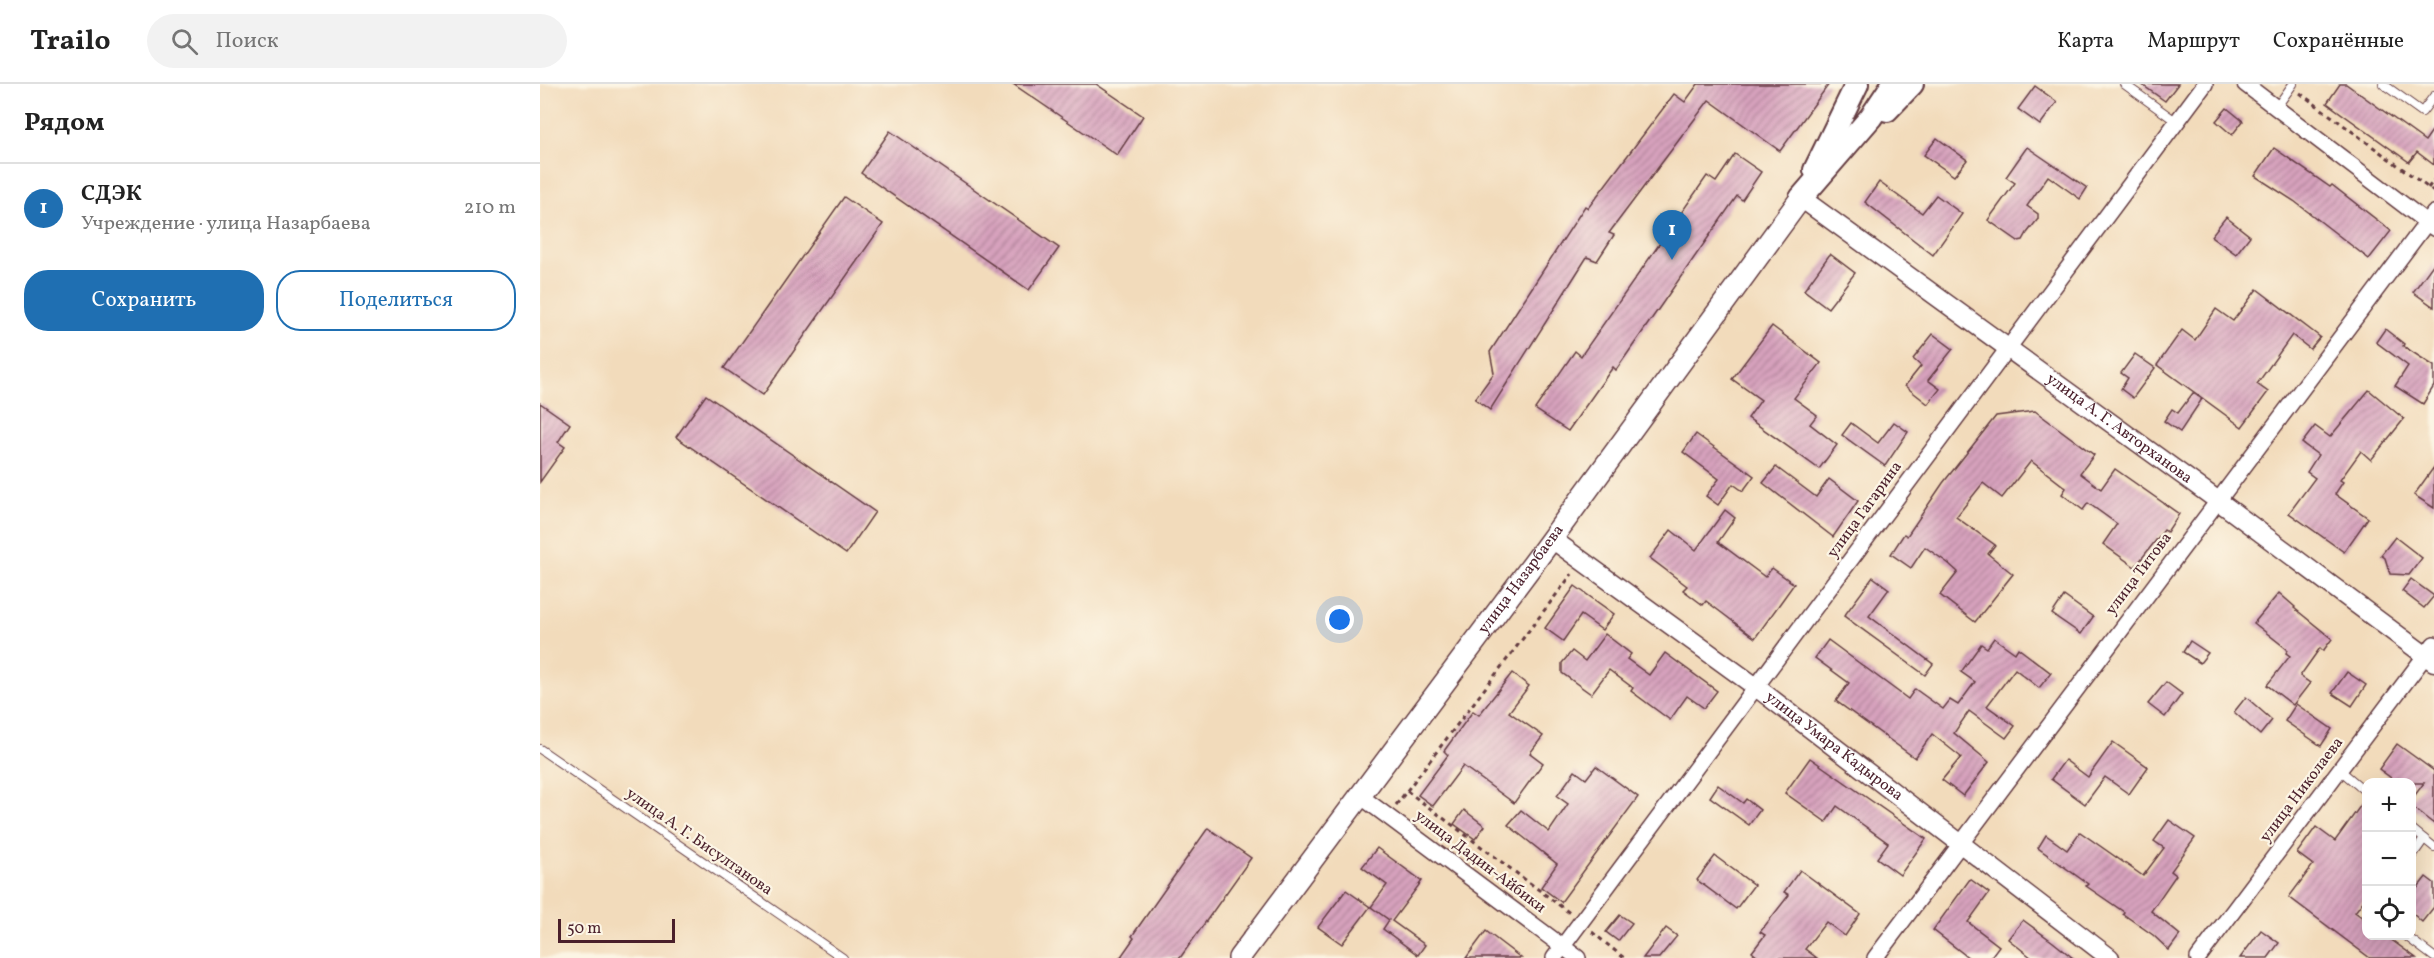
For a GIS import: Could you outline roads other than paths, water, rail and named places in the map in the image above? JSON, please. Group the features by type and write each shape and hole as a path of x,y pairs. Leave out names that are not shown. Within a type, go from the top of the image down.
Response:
{"main road":[{"name":"улица Назарбаева","path":"1802,198 1857,84"},
{"name":"улица Назарбаева","path":"1239,958 1552,539 1802,198 1871,117 1893,84"},
{"path":"1847,144 1892,105 1912,84"}],"street":[{"name":"улица Гагарина","path":"1558,952 2205,84"},
{"path":"2245,84 2432,222"},
{"name":"улица А. Г. Авторханова","path":"1802,198 2431,654"},
{"name":"улица Титова","path":"1875,958 2217,500 2432,222"},
{"name":"улица Умара Кадырова","path":"1552,539 1756,687 2110,958"},
{"name":"улица Николаева","path":"2198,958 2431,654"},
{"name":"улица Дадин-Айбики","path":"1359,795 1558,952 1578,958"}],"lane":[{"path":"2124,84 2177,122"},
{"path":"2383,84 2422,112 2434,96"},
{"path":"2276,108 2292,85"},
{"name":"улица А. Г. Бисултанова","path":"540,748 843,958"},
{"path":"2340,770 2362,788"},
{"path":"2416,832 2434,847"},
{"path":"2416,850 2424,839"},
{"path":"2411,940 2434,957"}],"place":[{"name":"СДЭК","path":"1672,260"}]}
